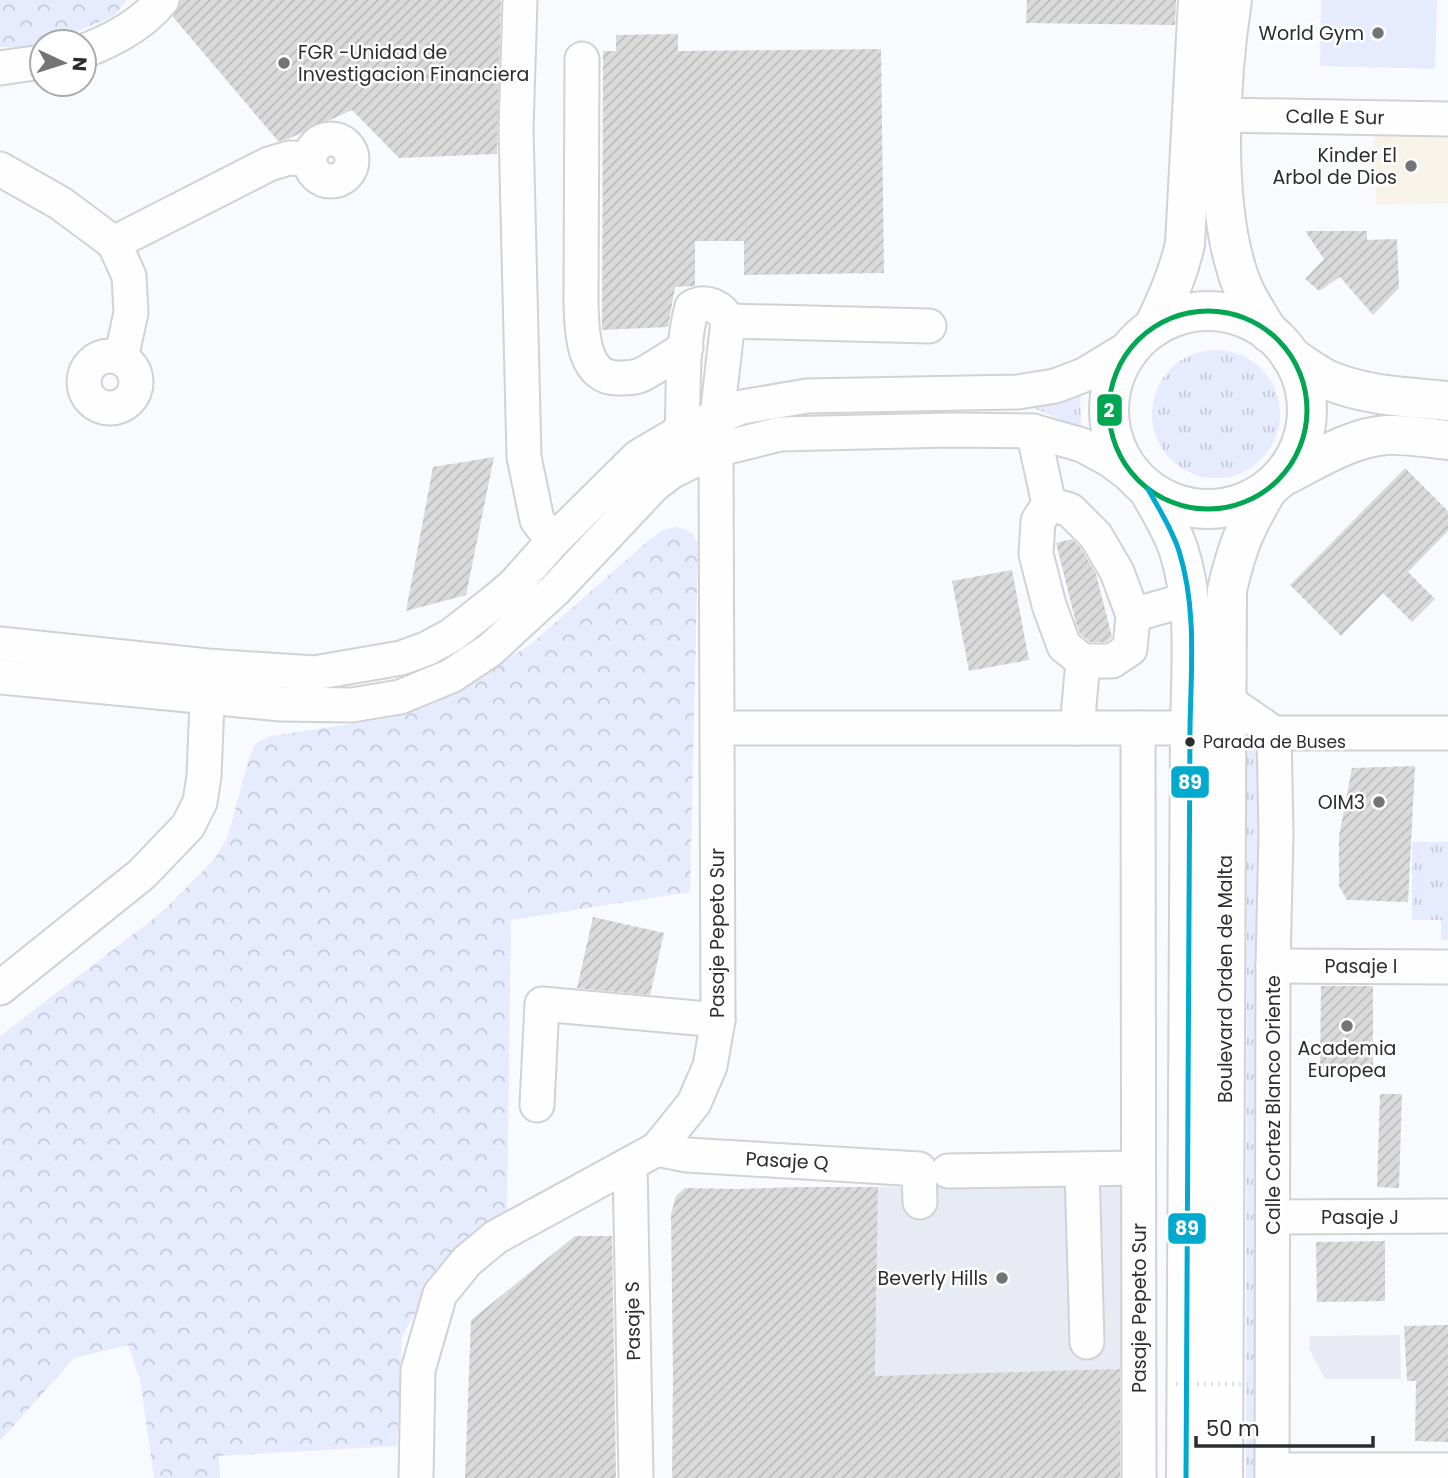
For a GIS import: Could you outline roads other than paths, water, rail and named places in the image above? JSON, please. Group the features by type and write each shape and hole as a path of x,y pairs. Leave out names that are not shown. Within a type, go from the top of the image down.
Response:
{"main road":[{"path":"1198,0 1185,244 1179,272 1144,336 1121,363 1110,397 1109,416 1118,451 1126,467 1143,485 1168,501 1203,510 1239,505 1274,483 1363,440 1387,435 1448,440"},
{"path":"1232,0 1221,115 1223,181 1230,244 1237,274 1304,387 1306,419 1298,451 1274,483"},
{"path":"1144,336 1175,316 1209,311 1241,317 1327,379 1370,393 1448,401"},
{"name":"Boulevard Orden de Malta","path":"1223,1478 1227,590 1241,538 1274,483"},
{"name":"Boulevard Orden de Malta","path":"1143,485 1178,549 1192,624 1186,1478"}],"street":[{"path":"98,46 138,24 162,0"},
{"path":"520,0 516,129 524,457 537,520 554,541"},
{"path":"582,59 581,305 583,340 589,360 601,373 614,379 633,378 687,347"},
{"path":"0,68 28,64"},
{"name":"Calle E Sur","path":"1221,115 1448,119"},
{"path":"114,243 261,168 289,158 309,159"},
{"path":"0,169 60,203 114,243 129,276 131,313 121,358"},
{"path":"682,431 692,307 699,303 719,308 728,321 929,326"},
{"name":"Pasaje Pepeto Sur","path":"416,1478 418,1370 440,1294 467,1261 496,1237 643,1156 694,1103 709,1066 718,1020 716,450 728,321"},
{"path":"0,644 208,666 314,673 401,658 452,635 495,601 514,585 638,457 682,431 742,407 807,396 1018,392 1055,386 1084,374 1144,336"},
{"path":"1033,431 1049,504 1038,521 1036,554 1063,646 1083,661 1112,661 1130,649 1133,615 1117,572 1096,536 1070,510 1049,504"},
{"path":"0,677 281,704 352,705 400,697 451,676 490,650 555,590 654,485 671,472 716,450 780,434 1033,431 1082,445 1110,460 1143,485"},
{"path":"1133,615 1189,599"},
{"path":"1077,728 1083,661"},
{"path":"0,988 142,874 188,826 200,802 204,776 208,666"},
{"path":"1226,701 1274,733 1448,733"},
{"path":"718,727 1190,728"},
{"name":"Pasaje Pepeto Sur","path":"1138,728 1139,1478"},
{"name":"Calle Cortez Blanco Oriente","path":"1272,1474 1273,966 1276,833 1274,733"},
{"name":"Pasaje I","path":"1273,966 1448,967"},
{"path":"537,1105 542,1004 718,1020"},
{"name":"Pasaje Q","path":"643,1156 687,1155 1082,1169 1138,1168"},
{"name":"Pasaje S","path":"636,1478 643,1156"},
{"path":"920,1202 928,1163"},
{"path":"1082,1169 1087,1342"},
{"name":"Pasaje J","path":"1273,1217 1448,1216"},
{"path":"1272,1474 1448,1470"}],"place":[{"name":"World Gym","path":"1378,33"},
{"name":"FGR -Unidad de Investigacion Financiera","path":"284,63"},
{"name":"Kinder El Arbol de Dios","path":"1411,166"},
{"name":"Parada de Buses","path":"1190,742"},
{"name":"OIM3","path":"1379,802"},
{"name":"Academia Europea","path":"1347,1026"},
{"name":"Beverly Hills","path":"1002,1278"}]}
